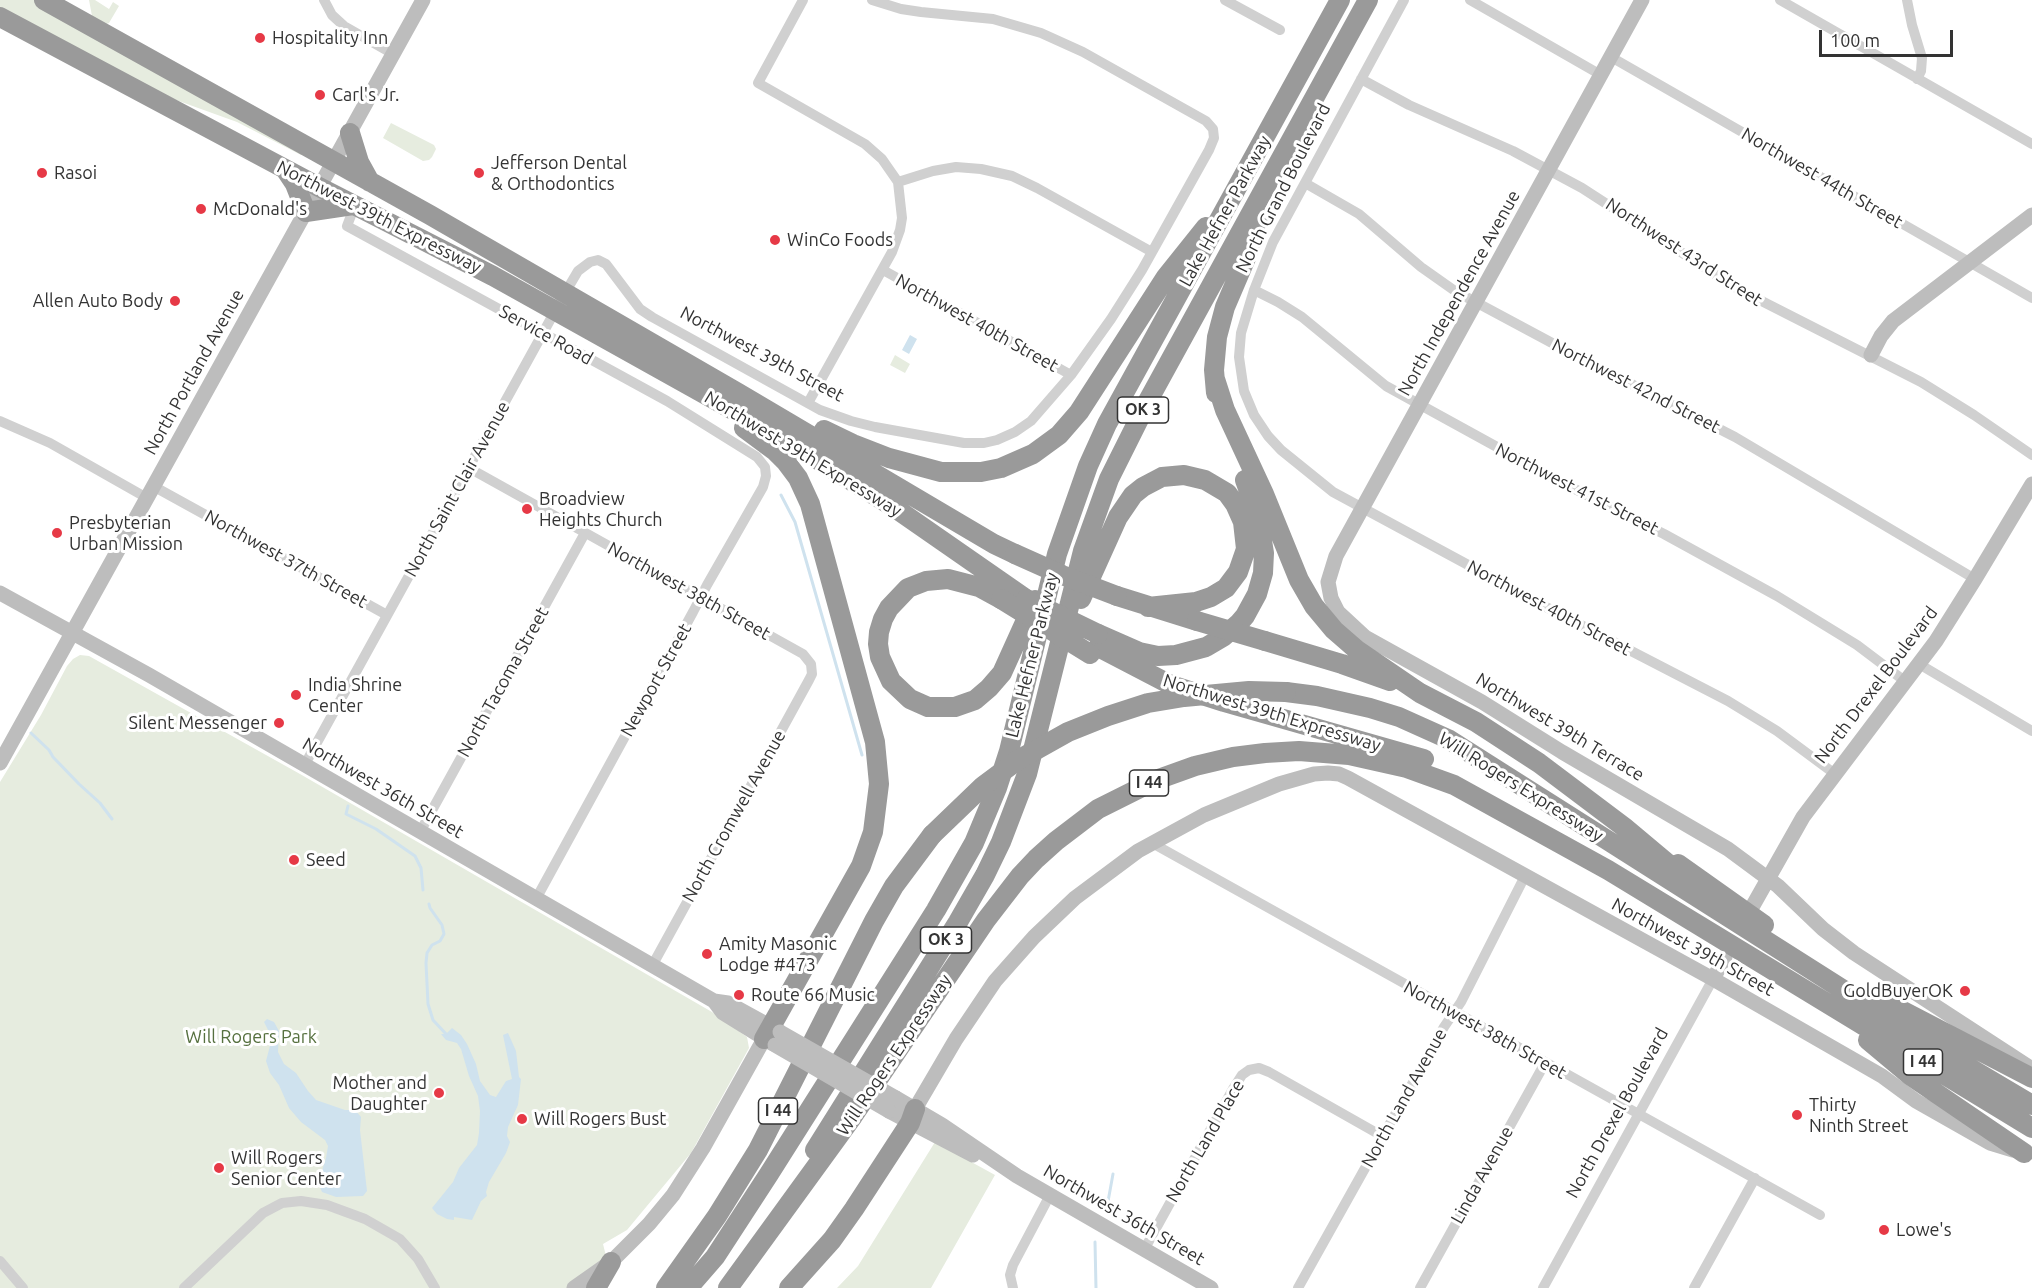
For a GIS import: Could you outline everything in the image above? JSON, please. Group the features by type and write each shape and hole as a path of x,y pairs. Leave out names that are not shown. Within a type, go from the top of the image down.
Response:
{"highway":[{"name":"Northwest 39th Expressway","path":"44,0 565,293 984,538 1062,575 1117,596 1360,669 1420,693"},
{"name":"Lake Hefner Parkway","path":"688,1288 715,1257 770,1174 936,910 970,851 1009,751 1057,554 1088,466 1107,424 1340,0"},
{"name":"Lake Hefner Parkway","path":"759,1245 840,1108 958,922 985,875 1010,822 1027,774 1083,551 1109,479 1144,408 1368,0"},
{"name":"Northwest 39th Expressway","path":"0,17 319,187 493,276 682,381 846,476 1003,592 1026,599 1095,645 1133,666 1172,685 1385,747 1452,771 1515,806 1608,870"},
{"path":"350,133 358,162 370,182"},
{"path":"285,169 295,184 306,212 355,205"},
{"path":"1057,554 1006,665 999,678 984,693 961,706 935,708 910,699 891,681 880,657 878,638 883,618 908,588 926,581 948,579 1003,592 1095,645 1164,656 1189,653 1206,647 1223,637 1245,616 1262,579 1264,560 1261,529 1217,401 1215,352 1220,324 1246,258 1268,182"},
{"path":"738,393 853,444 921,468 941,472 971,473 1001,468 1019,461 1059,435 1079,412 1166,277 1239,185"},
{"path":"1215,379 1225,410 1310,601 1329,625 1347,642 1420,693 1476,722 1539,762 1624,827 1735,905 1855,984 1915,1018 2032,1078"},
{"path":"682,381 775,451 792,469 803,487 818,526 878,757 878,798 867,851 773,1036"},
{"path":"1057,654 1110,533 1133,495 1152,482 1173,476 1194,476 1227,493 1235,504 1245,529 1246,549 1238,572 1226,588 1211,597 1196,602 1148,607"},
{"name":"Will Rogers Expressway","path":"666,1288 717,1216 758,1150 874,921 894,886 932,835 983,786 1018,760 1068,732 1148,703 1184,697 1249,691 1317,696 1399,717 1448,739 1733,921 2032,1106"},
{"name":"Will Rogers Expressway","path":"728,1288 853,1116 986,920 1020,876 1056,841 1098,809 1156,780 1195,766 1233,757 1265,753 1323,752 1361,757 1407,768 1454,785 1608,870 2032,1128"},
{"path":"1624,827 1733,921"},
{"path":"1815,997 1911,1076 2028,1156"},
{"path":"789,1288 831,1240 854,1209 913,1116"},
{"path":"596,1288 611,1262"}],"main road":[{"name":"North Portland Avenue","path":"0,763 423,0"},
{"name":"North Independence Avenue","path":"1335,608 1329,592 1330,573 1336,556 1642,0"},
{"path":"1870,355 1893,321 2032,215"},
{"name":"North Drexel Boulevard","path":"1751,909 1803,817 1919,664 1976,579 2032,484"},
{"name":"Northwest 36th Street","path":"0,593 72,632 714,1001 728,1003 773,1036 1211,1288"},
{"name":"Northwest 39th Terrace","path":"1335,608 1350,624 1377,644 1482,702 1552,746 1719,843 1767,878"},
{"name":"Northwest 39th Street","path":"1152,843 1204,815 1251,794 1300,777 1332,773 1348,778 1882,1076 1916,1101 1990,1143 2028,1156"},
{"path":"913,1116 968,1020 995,981 1018,954 1075,898 1114,867 1152,843"},
{"path":"1767,878 1822,928 1854,953 2032,1069"},
{"name":"North Drexel Boulevard","path":"1713,980 1725,957"},
{"path":"574,1288 611,1262 649,1224 684,1179 773,1036"}],"street":[{"path":"324,0 332,15 344,26 393,54"},
{"path":"804,0 758,83 865,144 882,159 898,182 902,218 900,230 883,270 808,403"},
{"path":"872,0 901,9 993,19 1041,33 1083,52 1209,124 1214,134 1212,144 1122,303 1071,375"},
{"path":"1225,0 1280,30"},
{"name":"North Grand Boulevard","path":"1268,436 1249,404 1239,368 1241,333 1254,290 1274,242 1404,0"},
{"path":"1470,0 1601,75"},
{"path":"1780,0 2032,144"},
{"path":"1907,0 1922,58 1921,71 1917,79"},
{"name":"Northwest 44th Street","path":"1611,57 2032,298"},
{"name":"Northwest 43rd Street","path":"1361,79 1409,105 1488,139 1607,202 1738,289 1870,355 1946,397 2032,454"},
{"path":"898,182 933,171 956,168 981,169 1012,176 1152,252"},
{"name":"Northwest 42nd Street","path":"1305,183 1359,214 1431,275 1476,303 1735,437 1976,579"},
{"name":"Service Road","path":"355,205 347,226 667,401 760,461"},
{"name":"North Saint Clair Avenue","path":"304,766 579,270 594,260 602,261 609,266 626,291"},
{"name":"Northwest 40th Street","path":"883,270 1071,375"},
{"name":"Northwest 41st Street","path":"1254,290 1296,312 1378,380 1420,405 1777,596 1857,645 1906,682"},
{"name":"Northwest 39th Street","path":"626,291 640,309 652,317 820,410 852,422 890,430 964,443 984,443 997,440 1031,421 1071,375"},
{"name":"Northwest 37th Street","path":"0,421 29,432 150,492 387,615"},
{"name":"Northwest 40th Street","path":"1268,436 1314,478 1339,495 1546,607 1728,700 1777,731 1835,774"},
{"name":"Newport Street","path":"536,899 763,487 766,472 760,461"},
{"name":"Northwest 38th Street","path":"469,468 803,654 812,665"},
{"name":"North Tacoma Street","path":"420,832 585,533"},
{"path":"1919,664 2032,731"},
{"name":"North Cromwell Avenue","path":"652,966 809,680 812,665"},
{"name":"Northwest 38th Street","path":"1152,843 1820,1215"},
{"name":"North Land Avenue","path":"1299,1288 1454,1012 1525,876"},
{"name":"North Drexel Boulevard","path":"1543,1288 1713,980"},
{"name":"Linda Avenue","path":"1420,1288 1545,1063"},
{"name":"North Land Place","path":"1144,1250 1238,1081 1242,1075 1252,1069 1259,1068 1269,1072 1383,1136"},
{"path":"1694,1288 1755,1178"},
{"path":"1013,1288 1010,1275 1012,1264 1050,1195"},
{"path":"184,1288 263,1213 282,1203 301,1201 316,1202 354,1215 400,1239 418,1259 435,1288"},
{"path":"0,1261 23,1288"}],"green space":[{"path":"0,0 34,0 305,155 237,122 176,100 0,9"},
{"path":"89,0 95,0 109,9 113,2 119,6 109,23 104,25 92,16"},
{"path":"391,123 434,145 436,149 432,157 423,161 383,138"},
{"path":"895,355 910,364 905,373 890,365"},
{"name":"Will Rogers Park","path":"80,655 89,656 300,774 712,1012 747,1037 749,1048 691,1153 627,1230 603,1244 606,1256 590,1288 0,1288 0,782 41,715 67,666"},
{"path":"935,1142 995,1175 931,1288 837,1288 858,1266"}],"water":[{"path":"910,335 917,339 909,354 902,350"},
{"path":"267,1019 274,1022 279,1031 278,1052 284,1064 296,1073 316,1100 345,1110 355,1110 361,1117 360,1130 367,1191 363,1196 336,1197 322,1192 319,1185 320,1177 328,1146 325,1140 301,1122 289,1108 279,1085 270,1073 266,1061 271,1042 264,1022"},
{"path":"452,1028 467,1044 476,1064 480,1081 490,1095 496,1097 506,1081 512,1079 503,1035 508,1033 516,1051 521,1079 518,1105 508,1127 507,1136 510,1142 489,1182 487,1196 481,1201 472,1220 454,1217 454,1220 447,1219 437,1214 432,1208 453,1182 459,1168 477,1145 479,1133 478,1096 461,1049 457,1043 446,1040 441,1034 446,1034"}],"waterway":[{"path":"781,495 795,522 862,755"},
{"path":"31,733 100,803 112,819"},
{"path":"348,806 346,814 376,829 415,856 421,868 423,890"},
{"path":"429,904 442,925 444,934 427,953 428,1004 433,1020 446,1034"},
{"path":"1107,1207 1113,1174"},
{"path":"1095,1242 1096,1288"}],"place":[{"name":"Hospitality Inn","path":"260,38"},
{"name":"Carl's Jr.","path":"320,95"},
{"name":"Rasoi","path":"42,173"},
{"name":"Jefferson Dental & Orthodontics","path":"479,173"},
{"name":"McDonald's","path":"201,209"},
{"name":"WinCo Foods","path":"775,240"},
{"name":"Allen Auto Body","path":"175,301"},
{"name":"Broadview Heights Church","path":"527,509"},
{"name":"Presbyterian Urban Mission","path":"57,533"},
{"name":"India Shrine Center","path":"296,695"},
{"name":"Silent Messenger","path":"279,723"},
{"name":"Seed","path":"294,860"},
{"name":"Amity Masonic Lodge #473","path":"707,954"},
{"name":"GoldBuyerOK","path":"1965,991"},
{"name":"Route 66 Music","path":"739,995"},
{"name":"Mother and Daughter","path":"439,1093"},
{"name":"Thirty Ninth Street","path":"1797,1115"},
{"name":"Will Rogers Bust","path":"522,1119"},
{"name":"Will Rogers Senior Center","path":"219,1168"},
{"name":"Lowe's","path":"1884,1230"}]}
